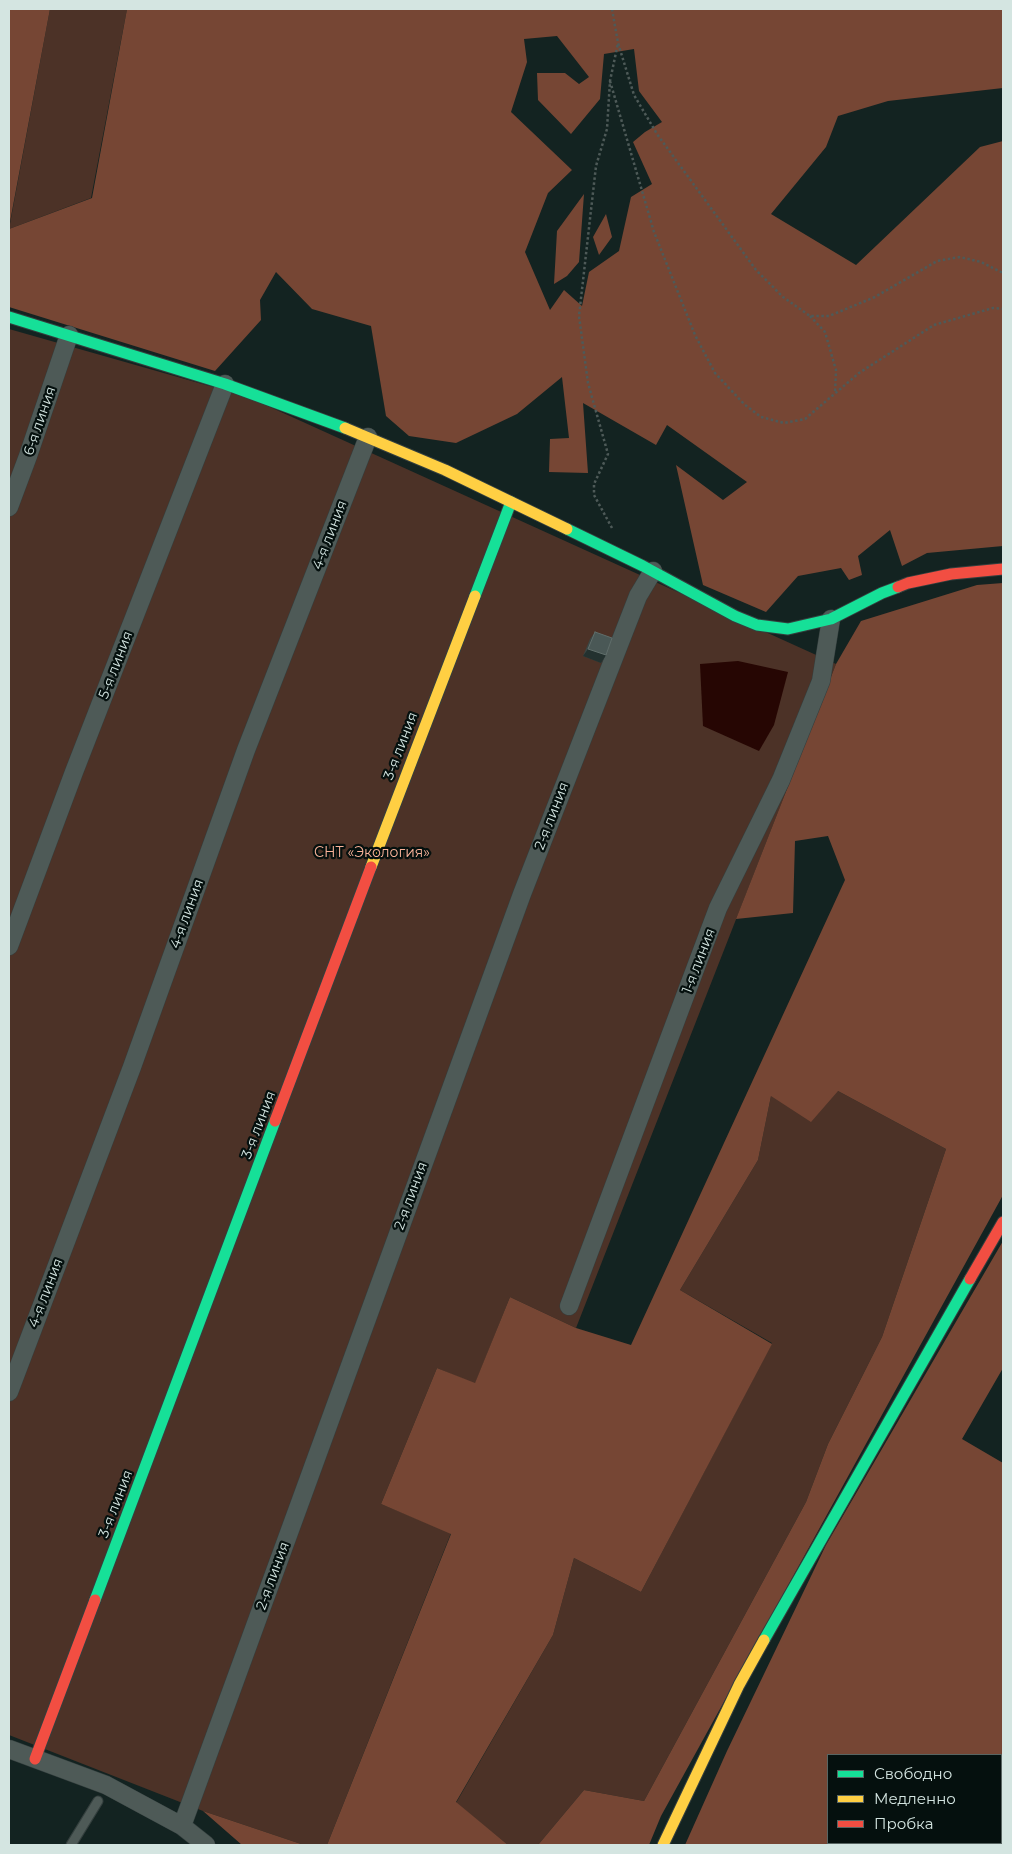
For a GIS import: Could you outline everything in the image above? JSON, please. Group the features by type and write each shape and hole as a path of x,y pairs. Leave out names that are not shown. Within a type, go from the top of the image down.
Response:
{"street":[{"path":"9,317 225,384 368,437 446,470 653,571 735,616 757,625 788,629 831,619 882,593 908,583 951,574 1003,569"},
{"name":"6-я линия","path":"9,507 69,335"},
{"name":"5-я линия","path":"9,946 78,762 225,384"},
{"name":"4-я линия","path":"9,1392 132,1067 246,750 368,437"},
{"name":"3-я линия","path":"35,1759 430,710 511,502"},
{"name":"2-я линия","path":"182,1826 522,894 638,596 653,571"},
{"name":"1-я линия","path":"569,1306 718,908 781,780 821,681 831,619"},
{"path":"663,1845 743,1677 1003,1222"},
{"path":"9,1749 106,1785 182,1826 206,1845"}],"lane":[{"path":"71,1845 98,1801"}],"path":[{"path":"612,9 618,43 634,95 657,134 756,270 783,297 810,316 825,332 836,370 835,393"},
{"path":"613,531 594,495 594,484 608,454 588,383 579,316 596,166 607,129 610,81 618,43"},
{"path":"610,81 654,232 695,335 715,373 744,404 761,417 784,423 805,418 859,373 934,325 993,308 1003,308"},
{"path":"810,316 829,316 875,297 937,261 960,257 981,262 1003,273"}],"green space":[{"path":"50,9 127,9 91,198 9,229"},
{"name":"СНТ «Экология»","path":"9,329 248,397 836,664 576,1328 510,1297 475,1384 437,1368 381,1504 451,1533 327,1845 304,1845 203,1811 9,1735"},
{"path":"838,1091 946,1149 882,1337 828,1444 806,1502 644,1801 584,1790 538,1845 508,1845 456,1803 553,1635 574,1558 641,1592 772,1343 680,1290 758,1160 771,1096"}],"shaded area":[{"path":"9,9 50,9 9,227"},
{"path":"127,9 1003,9 1003,88 888,101 838,116 826,147 771,214 856,265 980,147 1003,141 1003,546 927,553 902,566 890,530 858,556 862,575 849,580 841,568 798,576 766,612 703,585 676,465 723,500 747,482 667,425 656,445 583,403 588,473 549,472 550,439 569,438 562,377 517,414 456,443 409,436 386,416 371,326 312,309 276,272 260,300 261,320 215,371 9,307 9,229 92,198","holes":["557,36 589,77 579,84 565,73 537,73 538,100 571,134 600,99 604,54 634,49 639,91 662,122 633,142 652,184 631,197 619,251 589,272 582,306 564,290 550,310 525,252 548,193 572,170 511,112 527,62 524,39"]},
{"path":"584,194 579,262 567,276 554,284 557,231"},
{"path":"606,214 612,237 599,255 593,237"},
{"path":"1003,583 1003,1195 661,1816 649,1845 538,1845 584,1790 644,1801 806,1502 828,1444 882,1337 946,1149 838,1091 811,1122 771,1096 758,1160 680,1290 772,1344 641,1592 574,1558 553,1635 456,1802 508,1845 327,1845 451,1534 381,1504 437,1368 475,1383 510,1297 576,1328 631,1345 845,880 828,836 795,841 793,913 736,919 836,664 861,621 977,585"},
{"path":"738,661 788,672 774,725 759,751 703,726 700,664"},
{"path":"1003,1241 1003,1368 962,1439 1003,1463 1003,1845 685,1845 727,1751 826,1545"},
{"path":"203,1811 304,1845 242,1845"}],"building":[{"path":"595,632 612,638 606,655 588,649"}],"traffic: fast":[{"path":"9,317 225,384 345,428"},
{"path":"475,596 511,502"},
{"path":"567,529 643,566 735,616 757,625 788,629 831,619 898,587"},
{"path":"95,1600 275,1121"},
{"path":"764,1640 970,1279"}],"traffic: slow":[{"path":"345,428 445,470 567,529"},
{"path":"371,867 475,596"},
{"path":"663,1845 739,1685 764,1640"}],"traffic: jam":[{"path":"898,587 908,583 951,574 1003,569"},
{"path":"275,1121 371,867"},
{"path":"970,1279 1003,1222"},
{"path":"35,1759 95,1600"}]}
